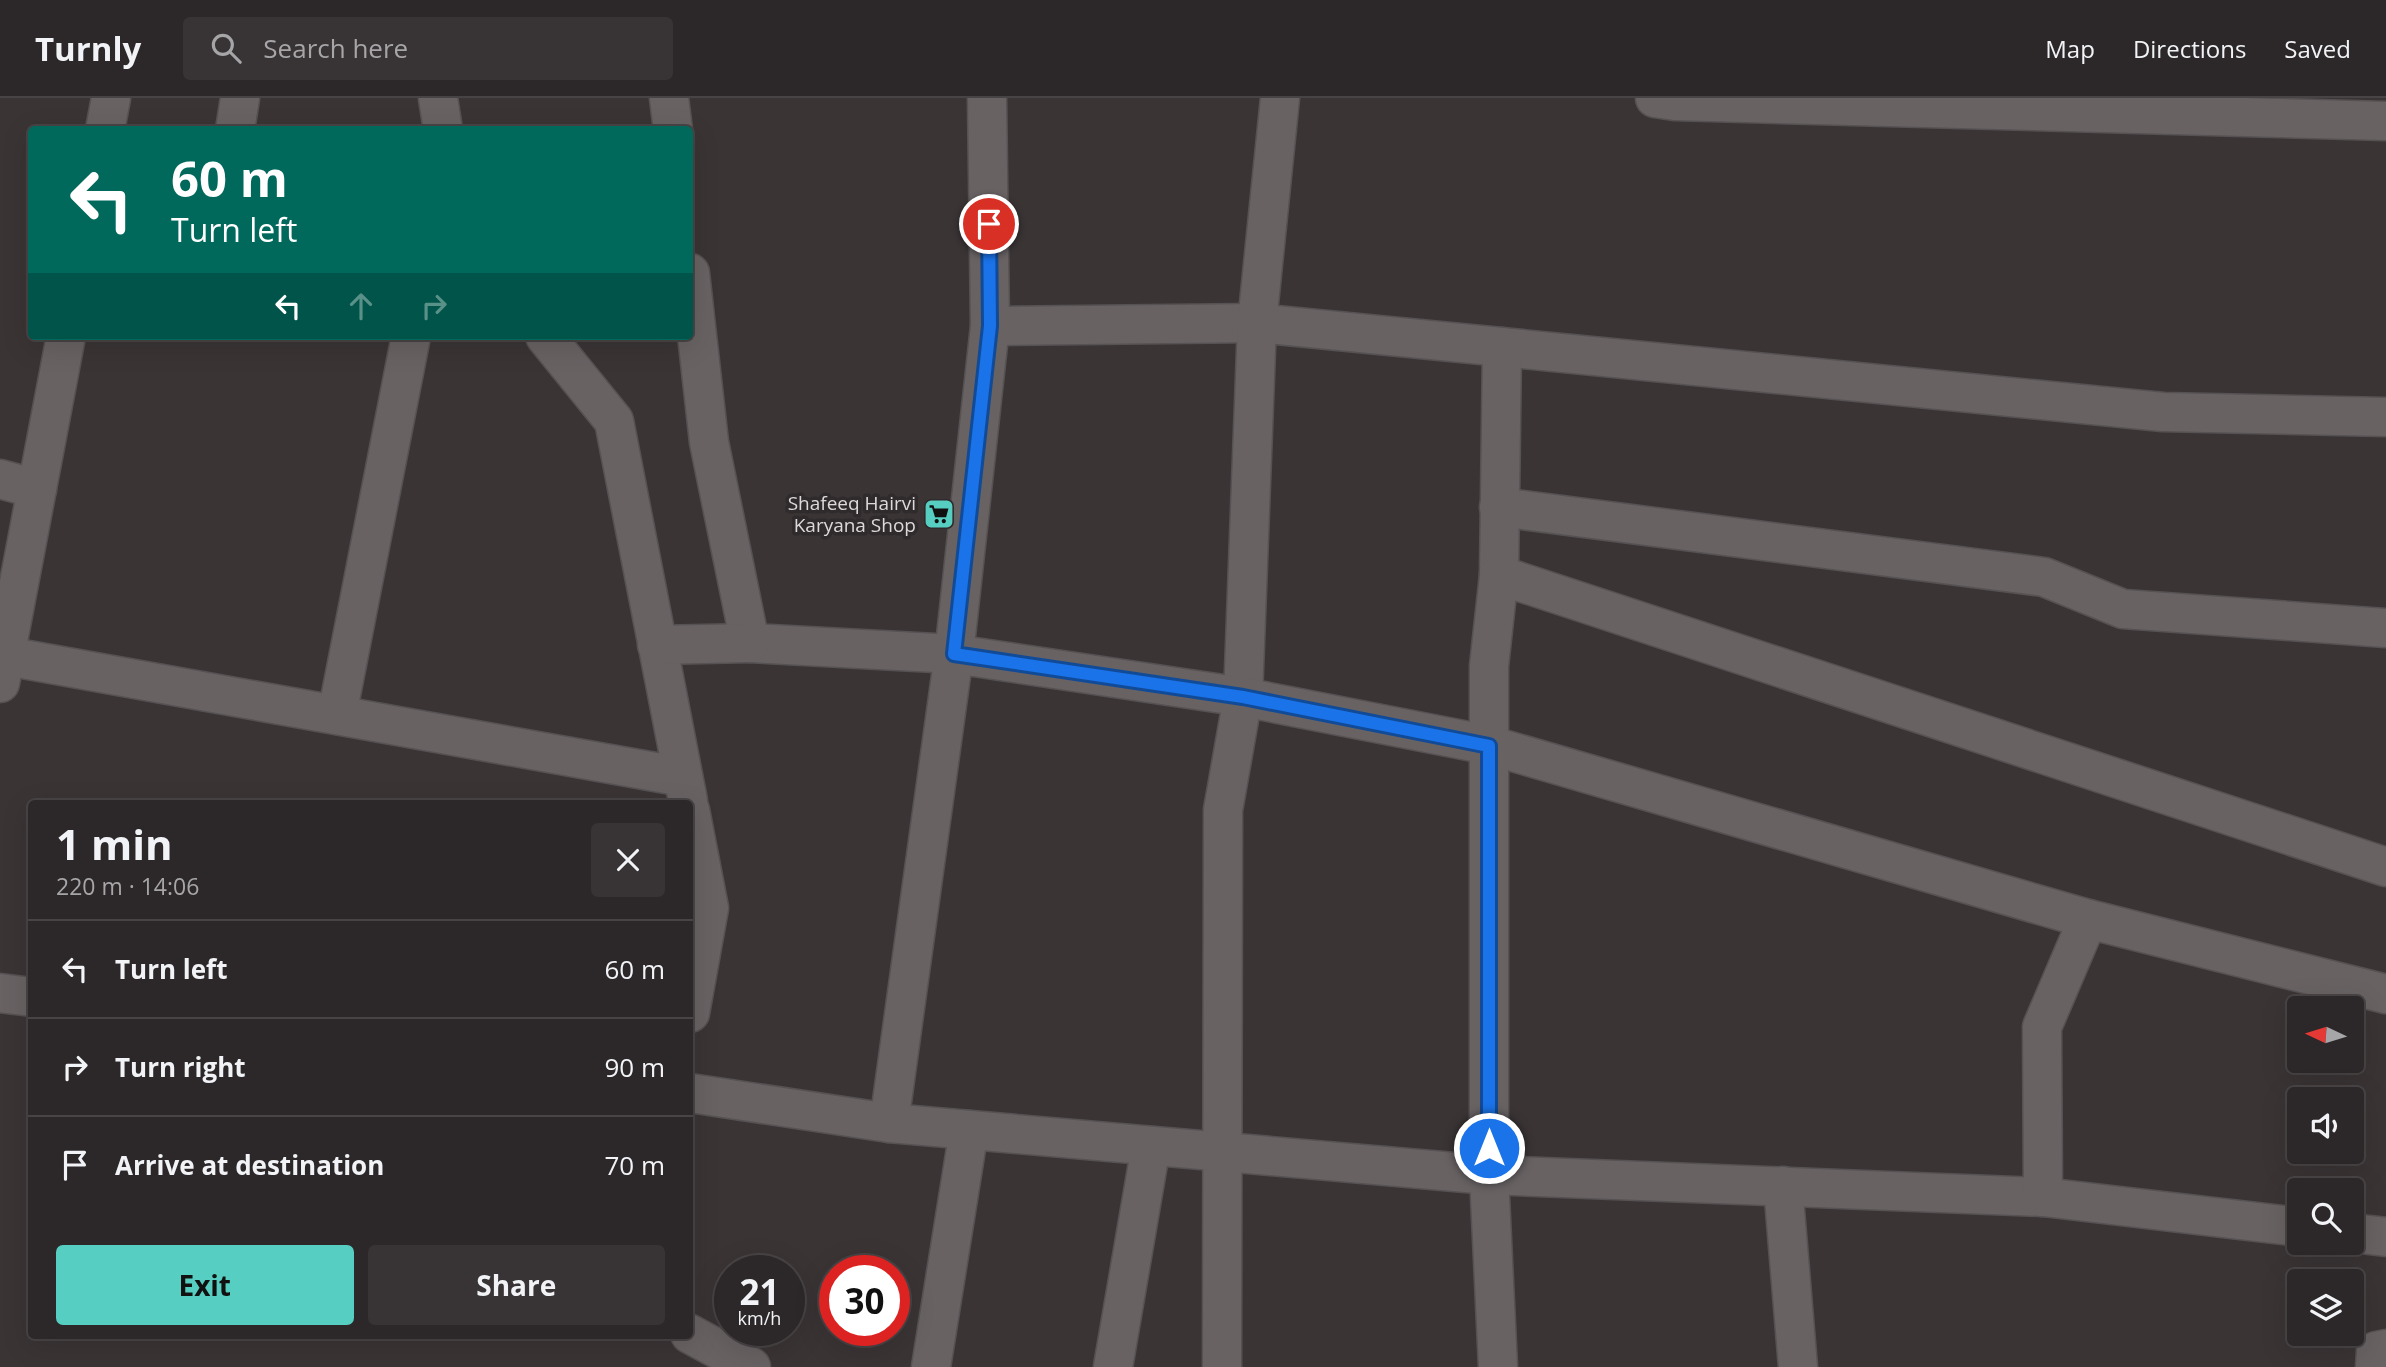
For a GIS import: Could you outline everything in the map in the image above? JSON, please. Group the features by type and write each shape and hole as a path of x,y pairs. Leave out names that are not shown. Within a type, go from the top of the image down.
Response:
{"street":[{"path":"106,126 111,98"},
{"path":"236,126 240,98"},
{"path":"438,98 442,126"},
{"path":"669,98 672,126"},
{"path":"889,1123 954,654 990,326 987,98"},
{"path":"1222,1367 1223,810 1243,697 1257,323 1280,98"},
{"path":"1668,99 1921,103 2386,121"},
{"path":"693,300 709,442 750,643"},
{"path":"990,326 1257,323 2163,412 2386,417"},
{"path":"65,340 2,665 337,715 687,797 614,421 548,340"},
{"path":"337,715 410,340"},
{"path":"1499,1367 1489,1175 1489,666 1499,575 1502,347"},
{"path":"0,479 37,489"},
{"path":"1499,506 2044,578 2123,609 2386,628"},
{"path":"1499,575 2386,867"},
{"path":"657,645 750,643 954,654 1243,697 1489,746 2088,919 2386,993"},
{"path":"693,827 709,908 693,996"},
{"path":"2043,1197 2042,1027 2088,919"},
{"path":"0,993 28,996"},
{"path":"693,1093 889,1123 1489,1175 2043,1197 2287,1225"},
{"path":"932,1367 969,1130"},
{"path":"1113,1367 1151,1146"},
{"path":"1783,1186 1798,1367"},
{"path":"2364,1234 2386,1237"},
{"path":"693,1336 737,1363"},
{"path":"2375,1367 2376,1351 2386,1349"}],"place":[{"name":"Shafeeq Hairvi Karyana Shop","path":"939,514"}],"route":[{"path":"989,224 990,326 954,654 1243,697 1489,746 1489,1148"}]}
